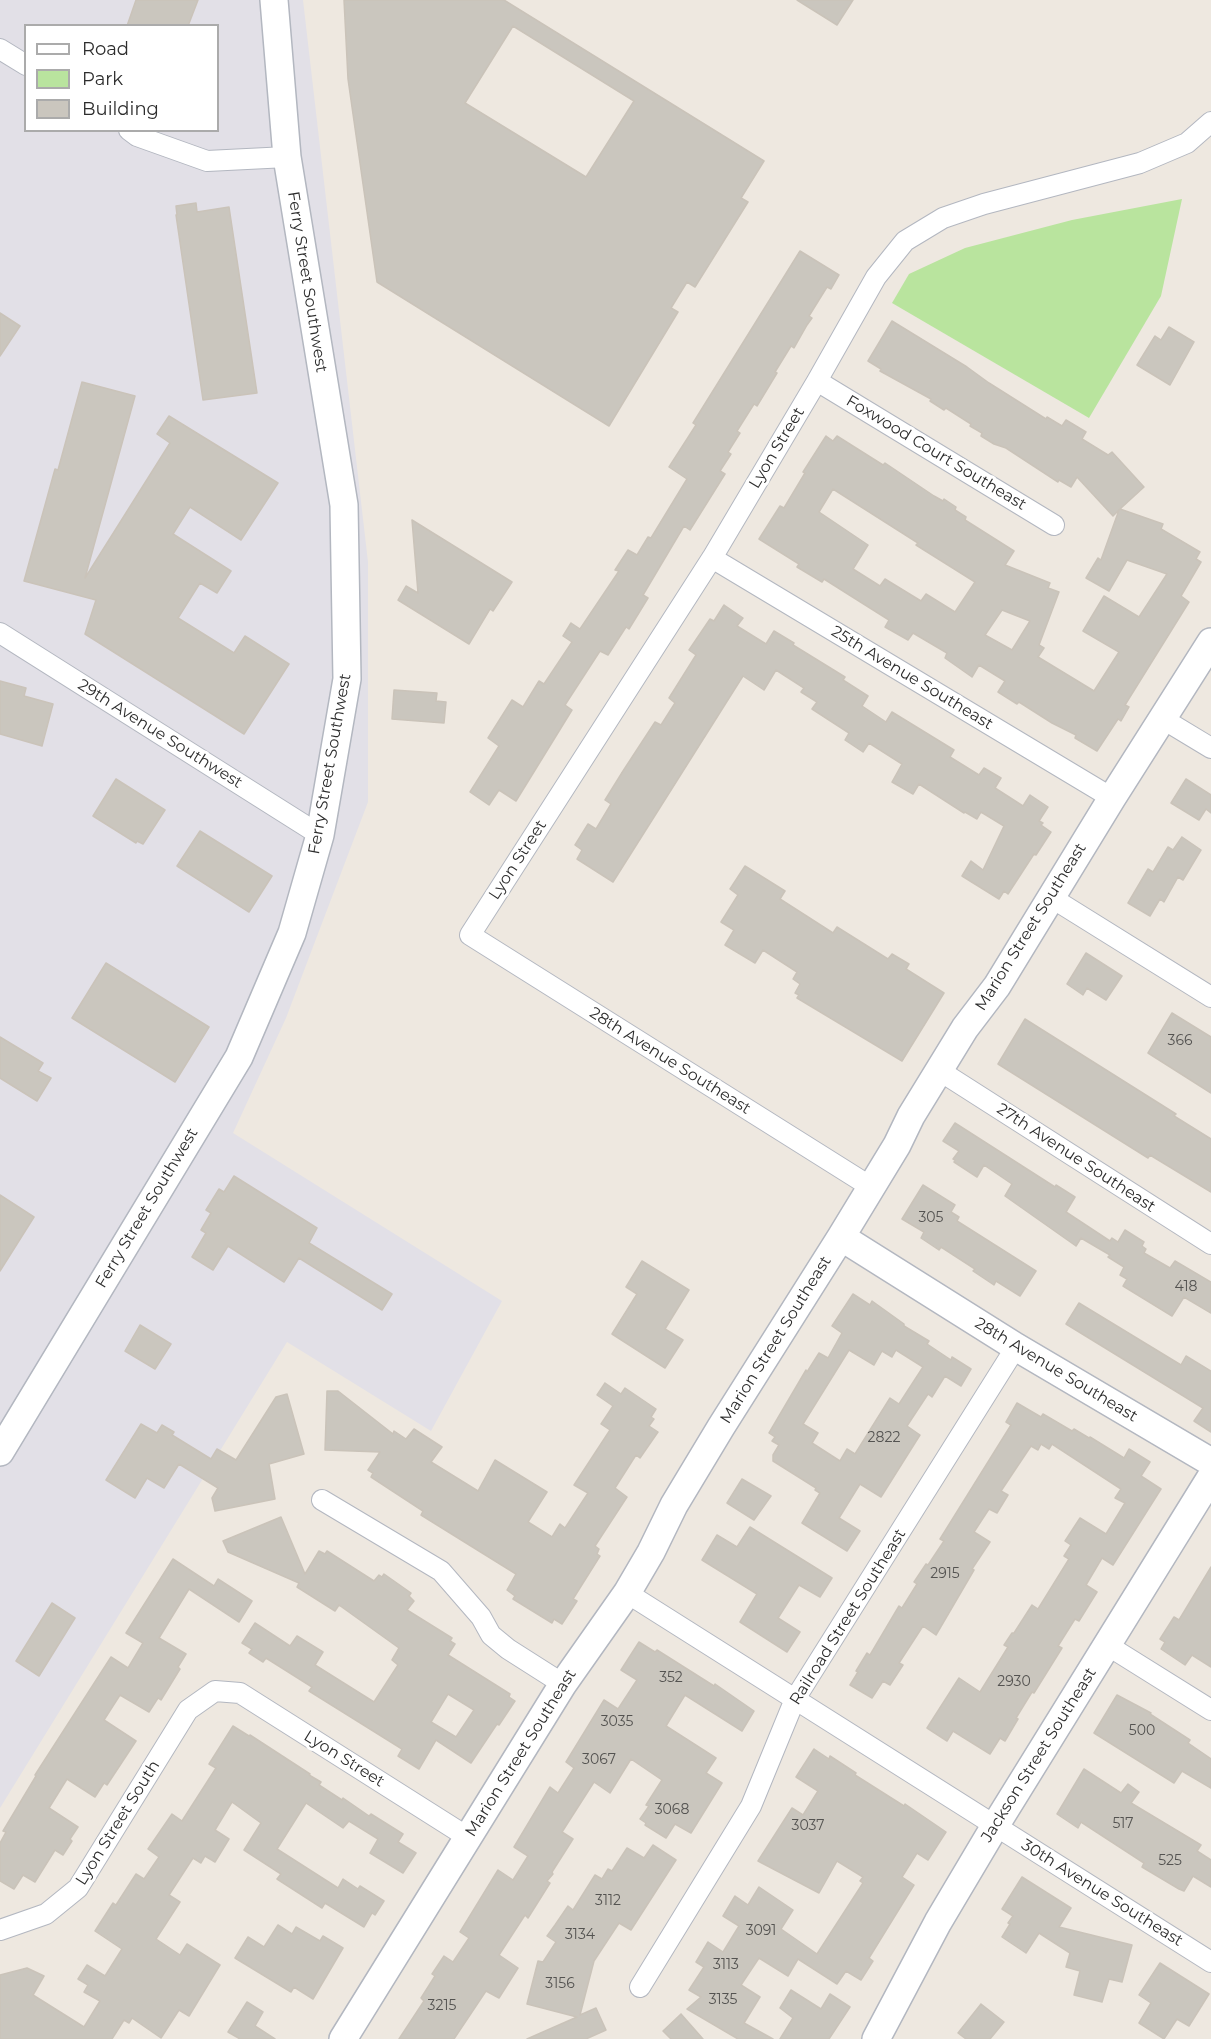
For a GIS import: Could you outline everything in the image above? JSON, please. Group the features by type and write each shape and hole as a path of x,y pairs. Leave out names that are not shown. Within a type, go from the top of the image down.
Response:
{"street":[{"name":"Ferry Street Southwest","path":"0,1452 239,1057 292,933 320,836 347,679 344,505 287,157 274,0"},
{"path":"0,49 24,64"},
{"name":"Lyon Street","path":"470,935 711,558 876,277 905,241 943,219 984,204 1140,163 1187,143 1211,122"},
{"path":"132,132 137,136 207,160 287,157"},
{"name":"Foxwood Court Southeast","path":"817,381 1054,525"},
{"name":"25th Avenue Southeast","path":"711,558 1112,798"},
{"name":"29th Avenue Southwest","path":"0,633 320,836"},
{"name":"Marion Street Southeast","path":"343,2039 563,1684 627,1593 651,1552 674,1505 721,1426 841,1237 965,1028 997,986 1211,642"},
{"path":"1163,718 1211,748"},
{"path":"1052,898 1211,997"},
{"name":"28th Avenue Southeast","path":"470,935 871,1187"},
{"name":"27th Avenue Southeast","path":"940,1071 1211,1244"},
{"name":"28th Avenue Southeast","path":"841,1237 1016,1347 1211,1462"},
{"name":"Railroad Street Southeast","path":"640,1987 751,1806 795,1700 1016,1347"},
{"name":"Jackson Street Southeast","path":"876,2039 938,1922 995,1826 1211,1477"},
{"path":"322,1500 441,1571 481,1617 491,1635 508,1649 563,1684"},
{"name":"30th Avenue Southeast","path":"627,1593 1211,1962"},
{"path":"1107,1644 1211,1710"},
{"name":"Lyon Street","path":"215,1691 240,1693 469,1838"},
{"name":"Lyon Street South","path":"0,1930 46,1914 78,1888 188,1710 215,1691"}],"shaded area":[{"path":"0,0 303,0 368,562 368,802 286,1018 233,1133 502,1301 431,1431 287,1342 0,1808"}],"green space":[{"path":"1182,199 1161,296 1089,418 892,303 909,274 965,248 1072,220"}],"building":[{"path":"136,0 198,0 189,24 128,24"},
{"path":"344,0 504,0 764,161 741,198 748,202 695,287 687,282 671,308 678,312 609,426 377,282 348,79","holes":["513,26 634,101 586,177 465,103"]},
{"path":"797,0 853,0 837,25"},
{"path":"196,203 197,212 229,207 257,393 203,400 176,215 176,206"},
{"path":"800,251 839,275 831,289 827,287 809,316 812,318 794,348 791,346 757,406 754,404 737,431 740,433 728,452 731,454 720,471 725,474 690,530 684,526 643,595 648,598 629,629 626,627 608,655 600,651 565,705 572,710 516,801 499,790 489,805 470,792 499,746 488,738 512,700 523,707 539,681 544,684 572,642 563,636 571,623 580,629 619,571 615,570 628,550 637,555 648,537 651,538 687,479 669,467 696,425 693,423"},
{"path":"0,313 20,326 0,356"},
{"path":"892,321 1046,419 1047,417 1062,426 1066,420 1086,432 1082,439 1108,455 1112,452 1144,487 1120,509 1163,524 1161,529 1200,552 1196,559 1201,562 1181,596 1189,602 1125,705 1129,707 1121,721 1118,719 1097,751 1075,738 1076,735 998,692 1005,681 979,665 972,677 945,658 947,653 913,633 908,640 885,627 889,620 824,579 822,582 797,567 799,564 759,539 780,506 784,508 826,436 833,441 837,436 883,465 885,463 934,496 943,501 944,499 966,517 965,520 1014,551 1005,565 1050,583 1048,588 1059,592 1039,645 1044,648 1038,657 1094,691 1119,652 1083,631 1104,596 1139,617 1167,574 1127,560 1109,591 1086,578 1098,558 1101,560 1119,510 1113,516 1077,477 1071,487 1059,480 1058,482 1006,448 981,436 982,433 970,426 971,424 880,371 881,369 868,361","holes":["833,489 975,582 955,612 926,594 921,601 885,579 880,586 853,569 868,545 819,512","1002,610 1030,621 1012,650 985,635"]},
{"path":"1169,327 1194,342 1170,385 1137,365 1155,336 1161,340"},
{"path":"82,382 135,396 85,578 170,443 157,434 169,416 278,483 241,540 190,507 173,534 231,571 217,593 200,583 178,618 234,653 245,636 289,664 244,734 85,634 96,600 24,581"},
{"path":"412,520 512,582 493,611 490,609 469,644 398,600 406,586 418,593"},
{"path":"724,605 743,618 737,626 766,644 774,631 845,677 843,680 868,696 862,706 886,722 892,712 954,750 950,757 979,775 984,768 1001,778 995,788 1023,806 1030,795 1048,807 1039,821 1051,832 1008,894 1004,891 999,899 962,876 971,861 983,870 1004,826 981,812 977,819 964,813 919,784 913,794 892,782 902,764 869,743 863,752 845,740 849,733 812,709 817,702 801,692 804,688 776,670 764,690 743,676 613,882 577,859 582,850 575,845 588,824 596,829 611,804 605,800 623,771 655,722 661,725 675,703 669,698 696,655 689,650 710,619 714,621"},
{"path":"0,681 26,688 24,696 53,704 42,746 0,734"},
{"path":"394,690 437,693 436,701 446,702 444,723 392,719"},
{"path":"116,779 165,810 143,844 137,841 136,843 93,816"},
{"path":"1186,779 1211,795 1211,813 1206,809 1199,820 1171,803"},
{"path":"200,831 272,876 249,912 177,866"},
{"path":"1182,837 1201,850 1183,880 1178,877 1164,902 1160,899 1150,916 1128,903 1148,869 1153,872 1168,847 1173,850"},
{"path":"745,866 785,891 780,899 833,933 837,927 888,959 892,954 909,964 906,969 944,993 902,1061 797,998 799,995 795,993 800,984 793,979 797,972 763,950 755,963 725,945 734,930 721,922 738,895 730,889"},
{"path":"1086,953 1122,976 1106,1000 1087,988 1083,995 1067,984"},
{"path":"106,963 209,1027 175,1082 72,1018"},
{"path":"1172,1013 1211,1037 1211,1093 1148,1053"},
{"path":"1025,1019 1176,1114 1174,1116 1211,1139 1211,1192 1150,1155 1148,1158 998,1064"},
{"path":"0,1037 43,1063 38,1071 51,1078 37,1101 0,1078"},
{"path":"955,1123 1055,1187 1056,1185 1075,1197 1066,1212 1110,1241 1112,1238 1118,1242 1125,1230 1144,1242 1142,1246 1146,1249 1144,1253 1170,1268 1175,1261 1211,1282 1211,1313 1184,1297 1172,1316 1123,1286 1127,1279 1120,1275 1124,1267 1108,1257 1110,1255 1081,1238 1076,1246 1005,1196 1012,1184 984,1165 977,1177 954,1162 953,1159 959,1151 943,1141"},
{"path":"234,1176 317,1228 309,1243 392,1294 382,1310 299,1258 284,1282 228,1246 213,1270 192,1257 206,1233 201,1230 211,1213 206,1210 219,1189 224,1192"},
{"path":"923,1185 955,1205 951,1212 959,1217 957,1221 1036,1271 1020,1296 996,1281 994,1285 973,1271 975,1269 941,1247 939,1250 921,1238 924,1232 902,1219"},
{"path":"0,1195 34,1217 0,1271"},
{"path":"642,1261 689,1290 665,1329 683,1340 665,1368 612,1334 637,1294 626,1287"},
{"path":"853,1294 870,1305 872,1301 904,1326 929,1341 927,1344 951,1360 952,1357 971,1369 961,1386 945,1376 932,1397 928,1394 907,1426 920,1435 881,1497 860,1484 839,1518 860,1531 847,1551 802,1523 820,1493 815,1490 816,1488 773,1461 773,1455 779,1445 772,1441 775,1437 769,1433 806,1370 807,1372 819,1353 828,1358 842,1333 832,1326","holes":["849,1350 874,1365 882,1351 892,1357 896,1350 923,1367 899,1404 890,1398 855,1454 847,1449 840,1461 812,1443 818,1433 803,1424"]},
{"path":"1079,1303 1181,1365 1186,1356 1211,1371 1211,1432 1194,1421 1203,1408 1066,1324"},
{"path":"140,1325 171,1344 155,1369 125,1351"},
{"path":"605,1383 621,1394 625,1388 656,1409 651,1417 654,1419 649,1426 658,1432 640,1458 636,1455 615,1488 627,1497 595,1546 599,1549 597,1554 600,1556 573,1599 577,1601 562,1624 554,1619 552,1623 513,1599 515,1596 507,1590 516,1574 421,1515 423,1511 371,1477 373,1473 368,1470 380,1452 325,1450 327,1391 338,1391 393,1434 394,1431 406,1439 414,1429 442,1447 431,1462 478,1491 495,1460 547,1492 528,1522 552,1537 560,1524 565,1528 588,1493 574,1485 610,1430 601,1424 613,1406 597,1395"},
{"path":"287,1394 304,1454 269,1464 275,1499 215,1511 212,1498 218,1488 179,1464 164,1488 147,1478 135,1498 106,1480 141,1424 157,1433 162,1425 174,1432 172,1435 211,1459 217,1449 236,1460 276,1397"},
{"path":"1017,1403 1041,1417 1043,1414 1072,1431 1074,1429 1090,1437 1124,1458 1129,1449 1150,1462 1141,1476 1161,1489 1113,1565 1102,1558 1086,1585 1097,1592 1079,1621 1075,1619 1058,1646 1062,1648 1016,1718 1018,1719 1005,1741 1000,1738 990,1754 953,1731 947,1741 927,1728 959,1678 980,1692 1008,1647 1004,1645 1012,1633 1032,1605 1038,1609 1069,1559 1064,1556 1071,1545 1065,1541 1080,1518 1106,1534 1125,1503 1115,1498 1121,1489 1052,1444 1049,1449 1041,1444 1038,1450 1031,1446 1001,1491 1008,1495 997,1513 989,1509 974,1532 990,1542 972,1569 974,1570 936,1635 923,1626 899,1663 903,1665 890,1685 883,1681 872,1698 850,1685 867,1653 870,1655 899,1606 902,1608 917,1584 914,1582 944,1541 940,1539 1011,1425 1006,1422"},
{"path":"742,1479 771,1496 754,1520 727,1503"},
{"path":"281,1517 305,1574 319,1551 325,1554 327,1551 374,1581 379,1575 382,1577 384,1574 411,1593 409,1596 414,1601 407,1610 452,1638 450,1641 455,1644 448,1655 510,1694 509,1697 515,1701 471,1763 436,1740 419,1769 398,1756 402,1749 309,1691 312,1687 266,1658 263,1662 249,1653 252,1649 242,1643 255,1623 290,1646 297,1636 323,1652 315,1665 374,1702 398,1665 392,1660 399,1648 339,1605 335,1611 297,1587 299,1583 228,1552 223,1541","holes":["448,1694 474,1710 456,1737 431,1722"]},
{"path":"750,1527 832,1578 820,1597 799,1585 778,1618 800,1632 787,1652 740,1622 757,1594 702,1560 717,1535 737,1547"},
{"path":"173,1559 214,1586 218,1579 252,1601 239,1622 189,1589 159,1638 186,1654 178,1667 180,1669 161,1700 158,1698 149,1712 120,1695 104,1720 136,1741 107,1785 104,1783 95,1797 67,1779 49,1808 78,1827 70,1839 72,1841 63,1855 55,1850 35,1882 23,1875 14,1889 0,1881 0,1843 6,1832 3,1831 35,1775 111,1657 128,1668 143,1643 126,1633"},
{"path":"1211,1567 1211,1667 1192,1655 1185,1665 1161,1649 1165,1642 1160,1639 1174,1617 1179,1620"},
{"path":"52,1603 75,1618 39,1676 16,1661"},
{"path":"639,1642 655,1652 657,1650 714,1686 715,1684 754,1711 742,1731 685,1695 666,1726 716,1758 706,1773 722,1783 691,1833 675,1824 666,1838 645,1825 646,1823 640,1819 662,1780 631,1759 610,1793 594,1782 562,1832 573,1839 547,1881 550,1883 528,1918 525,1915 499,1955 518,1968 499,1998 486,1991 454,2039 399,2039 424,2001 421,1998 435,1976 432,1974 444,1956 453,1962 469,1938 460,1932 498,1870 513,1880 528,1856 514,1847 550,1787 558,1793 574,1768 566,1762 604,1700 618,1709 637,1680 621,1670"},
{"path":"1117,1695 1151,1713 1190,1740 1188,1743 1211,1759 1211,1788 1182,1771 1174,1783 1094,1733"},
{"path":"233,1726 310,1774 321,1782 319,1785 342,1800 343,1798 369,1816 371,1814 403,1834 398,1842 416,1853 403,1873 370,1853 378,1839 349,1821 343,1828 306,1803 277,1849 338,1888 343,1879 358,1889 360,1886 384,1901 375,1915 372,1913 364,1927 325,1903 322,1908 277,1879 281,1874 244,1850 261,1823 232,1802 215,1830 229,1839 215,1862 205,1856 201,1863 193,1858 169,1895 180,1902 156,1939 180,1955 187,1944 220,1965 189,2016 179,2010 161,2038 132,2018 129,2023 124,2020 112,2039 0,2039 0,1975 27,1968 44,1976 33,1995 84,2027 100,2001 84,1992 88,1985 78,1979 87,1965 105,1976 122,1949 95,1931 113,1903 116,1905 136,1874 144,1879 159,1857 148,1849 172,1814 182,1821 216,1768 209,1764"},
{"path":"814,1749 829,1759 830,1756 856,1773 855,1775 904,1806 905,1804 946,1832 928,1860 917,1853 902,1877 914,1885 869,1958 873,1961 861,1980 846,1971 837,1984 798,1959 788,1976 759,1958 741,1985 760,1997 744,2023 773,2039 738,2039 687,2009 701,1997 689,1990 704,1967 696,1962 708,1942 723,1952 739,1926 723,1916 735,1896 748,1905 759,1887 793,1910 781,1929 817,1954 863,1883 860,1881 863,1877 837,1861 819,1893 758,1861 792,1808 803,1815 818,1791 796,1777"},
{"path":"1084,1769 1121,1793 1128,1784 1139,1792 1131,1803 1201,1845 1197,1851 1211,1860 1211,1887 1193,1876 1184,1891 1179,1889 1142,1867 1144,1863 1081,1822 1078,1828 1057,1814"},
{"path":"653,1845 676,1860 631,1930 619,1923 594,1961 580,2015 596,2008 606,2030 586,2039 527,2039 577,2017 527,2004 538,1961 543,1962 556,1942 547,1936 568,1906 573,1910 595,1875 602,1879 608,1869 612,1871 627,1848 644,1858"},
{"path":"1022,1877 1071,1908 1059,1927 1132,1945 1122,1982 1109,1979 1102,2002 1074,1995 1080,1971 1066,1967 1070,1953 1039,1933 1026,1953 1002,1937 1013,1916 1002,1909"},
{"path":"278,1925 292,1934 296,1927 320,1941 323,1936 343,1948 313,1999 294,1987 291,1992 235,1958 248,1937 264,1947"},
{"path":"1160,1963 1209,1994 1189,2026 1177,2019 1164,2039 1139,2023 1151,2003 1139,1995"},
{"path":"791,1990 821,2009 830,1994 850,2007 829,2039 780,2039 793,2018 780,2008"},
{"path":"247,2002 263,2012 255,2026 275,2039 240,2039 228,2032"},
{"path":"981,2004 1004,2022 990,2039 966,2039 958,2033"},
{"path":"681,2014 703,2039 671,2039 663,2031"}]}
